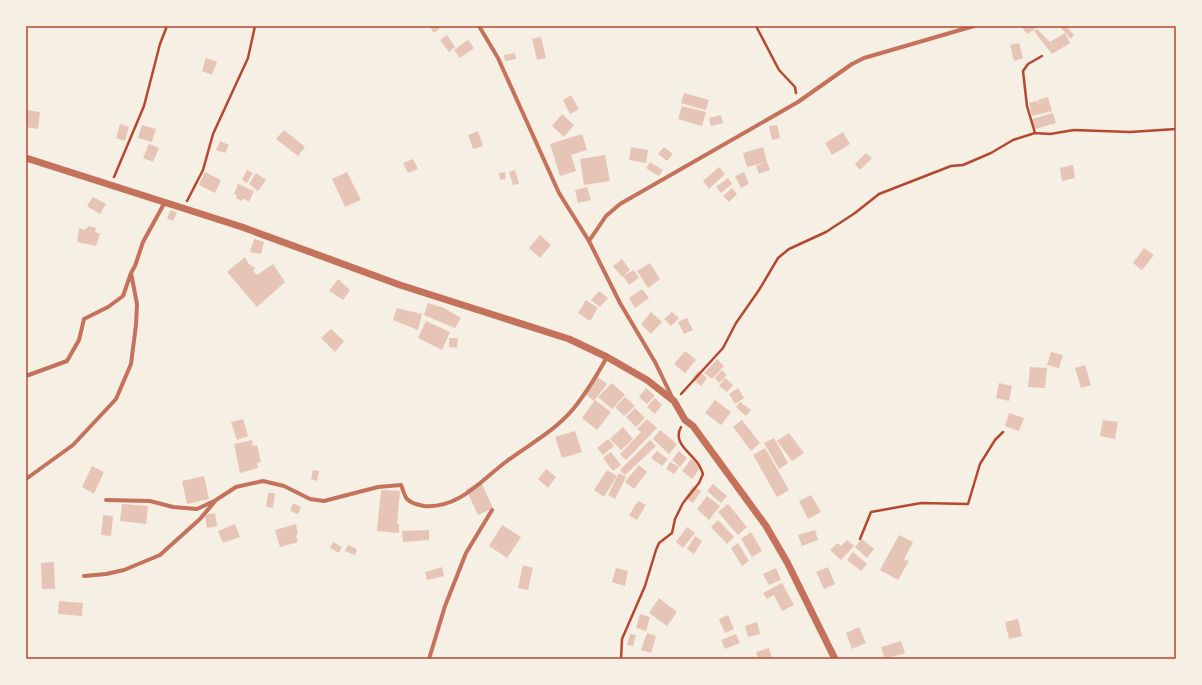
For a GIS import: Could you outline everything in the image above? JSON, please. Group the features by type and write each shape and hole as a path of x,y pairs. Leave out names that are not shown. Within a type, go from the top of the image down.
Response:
{"street":[{"path":"479,26 498,58 559,193 589,241 620,303 655,362 674,401 685,420 693,426 766,526 787,562 835,659"},
{"path":"589,241 606,216 620,204 798,102 852,64 864,58 974,26"},
{"path":"26,158 183,208 400,285 569,340 606,357 647,380 674,401"},
{"path":"26,376 67,361 79,340 84,319 108,308 123,296 135,266 142,242 165,202"},
{"path":"26,479 73,445 116,399 131,364 136,325 137,304 131,273"},
{"path":"106,500 150,501 173,507 198,509 216,500 236,487 263,481 284,486 310,499 324,501 378,487 401,485 407,499 417,505 434,507 459,498 472,491 500,466 554,429 573,409 594,379 606,357"},
{"path":"84,576 106,574 124,570 160,555 200,519 216,500"},
{"path":"429,659 445,606 466,553 492,510"}],"path":[{"path":"111,185 144,106 160,44 167,26"},
{"path":"183,208 203,170 213,134 248,58 255,26"},
{"path":"756,26 779,70 795,87 798,102"},
{"path":"1035,133 1027,106 1023,71 1028,64 1042,56"},
{"path":"674,401 723,348 736,323 759,290 778,258 790,249 826,232 879,194 951,166 963,165 992,153 1013,140 1035,133 1050,134 1074,130 1106,132 1176,129"},
{"path":"621,659 622,639 645,586 656,550 659,544 672,533 675,519 683,503 700,483 703,474 696,461 679,442 678,431 685,420"},
{"path":"860,539 871,512 920,503 968,504 980,464 995,440 1003,432"}],"building":[{"path":"429,26 439,26 440,28 434,33"},
{"path":"1021,26 1034,26 1036,28 1027,34"},
{"path":"1059,26 1066,26 1074,35 1071,39"},
{"path":"1037,29 1050,42 1065,33 1070,43 1052,54 1034,31"},
{"path":"447,35 455,47 449,52 440,40"},
{"path":"541,37 546,58 537,60 532,39"},
{"path":"468,40 474,48 460,58 454,50"},
{"path":"1019,43 1023,58 1014,61 1010,45"},
{"path":"515,53 516,59 505,61 504,55"},
{"path":"206,58 217,62 212,75 202,71"},
{"path":"684,93 709,100 706,110 681,103"},
{"path":"571,95 579,109 570,114 563,100"},
{"path":"1048,97 1052,111 1032,116 1029,103 1037,101 1039,105 1038,100"},
{"path":"682,106 706,112 702,126 678,119"},
{"path":"26,110 40,112 38,129 26,127"},
{"path":"1053,113 1056,123 1035,129 1032,119"},
{"path":"562,114 574,125 564,137 552,126"},
{"path":"721,115 723,123 711,126 709,118"},
{"path":"120,124 129,127 125,141 116,138"},
{"path":"142,125 156,129 152,142 138,138"},
{"path":"777,125 780,138 772,140 769,126"},
{"path":"284,130 305,147 298,156 276,139"},
{"path":"478,131 483,146 473,149 468,135"},
{"path":"843,132 850,144 832,155 825,143"},
{"path":"582,134 587,150 571,155 576,171 560,176 550,144"},
{"path":"220,141 229,145 225,153 216,150"},
{"path":"149,144 159,148 153,162 143,158"},
{"path":"631,147 648,150 646,163 629,160"},
{"path":"664,147 673,154 667,161 658,154"},
{"path":"763,147 767,162 747,167 743,153"},
{"path":"866,153 872,158 860,170 855,164"},
{"path":"605,155 610,181 584,185 580,159"},
{"path":"413,159 418,169 408,173 403,163"},
{"path":"650,162 663,170 659,176 646,168"},
{"path":"767,162 770,170 759,174 756,166"},
{"path":"1073,165 1075,178 1062,181 1060,168"},
{"path":"719,167 725,174 709,189 703,181"},
{"path":"247,170 253,173 247,183 242,180"},
{"path":"515,170 519,184 513,185 509,172"},
{"path":"205,172 221,180 215,193 199,185"},
{"path":"347,172 361,200 345,207 332,179"},
{"path":"505,172 506,179 500,180 499,173"},
{"path":"744,172 749,184 741,188 735,176"},
{"path":"256,173 266,180 258,191 249,184"},
{"path":"728,178 732,184 721,193 716,187"},
{"path":"238,184 254,191 249,202 243,198 242,201 236,198 237,195 234,194"},
{"path":"587,187 591,200 578,203 575,190"},
{"path":"732,188 737,194 729,202 723,196"},
{"path":"93,197 106,204 100,214 87,206"},
{"path":"171,210 177,213 173,221 167,218"},
{"path":"89,226 96,228 95,232 100,234 96,246 77,242 79,228 85,230"},
{"path":"540,235 551,245 540,258 529,248"},
{"path":"254,239 264,242 261,254 250,252"},
{"path":"1144,248 1154,255 1142,270 1133,263"},
{"path":"245,257 249,264 255,268 253,271 257,275 273,264 285,282 257,307 227,272"},
{"path":"622,259 630,270 622,277 613,266"},
{"path":"650,263 660,279 648,288 637,271"},
{"path":"634,270 639,278 629,285 623,276"},
{"path":"338,279 350,290 343,300 329,291"},
{"path":"642,289 649,298 635,308 629,298"},
{"path":"599,291 608,298 600,307 591,300"},
{"path":"586,300 598,308 590,321 578,313"},
{"path":"428,303 444,308 461,318 455,328 424,315"},
{"path":"397,308 422,314 418,330 393,320"},
{"path":"651,312 662,322 651,334 641,324"},
{"path":"672,312 679,318 671,326 664,319"},
{"path":"687,318 693,330 684,334 678,322"},
{"path":"426,321 450,332 442,350 418,338"},
{"path":"331,329 344,341 335,352 321,338"},
{"path":"449,338 458,338 457,348 449,347"},
{"path":"685,351 696,360 685,373 674,364"},
{"path":"1051,352 1063,355 1059,368 1047,365"},
{"path":"717,359 724,366 712,379 704,373"},
{"path":"1085,365 1091,385 1081,388 1075,368"},
{"path":"1030,367 1047,368 1045,388 1028,387"},
{"path":"722,370 727,375 719,383 715,378"},
{"path":"698,371 707,378 701,386 692,379"},
{"path":"596,376 607,384 594,401 583,392"},
{"path":"725,378 733,385 727,392 719,386"},
{"path":"612,383 625,395 612,409 598,397"},
{"path":"999,383 1012,386 1009,401 996,398"},
{"path":"646,388 655,396 647,404 639,397"},
{"path":"738,388 744,398 735,404 729,394"},
{"path":"625,397 635,406 624,416 615,407"},
{"path":"655,398 662,405 655,414 647,407"},
{"path":"595,400 611,412 597,430 582,418"},
{"path":"715,400 731,412 721,425 705,413"},
{"path":"740,402 751,410 746,416 736,407"},
{"path":"635,408 645,418 636,427 626,417"},
{"path":"1009,413 1024,418 1019,431 1005,426"},
{"path":"243,419 248,436 237,440 231,422"},
{"path":"647,419 657,428 626,460 620,454 641,432 637,429"},
{"path":"742,420 760,443 751,451 733,427"},
{"path":"1103,420 1118,422 1115,439 1100,436"},
{"path":"623,427 633,439 621,450 610,439"},
{"path":"660,430 677,444 669,454 653,439"},
{"path":"575,431 582,452 562,458 555,437"},
{"path":"789,433 804,453 792,461 777,441"},
{"path":"774,438 788,463 779,469 764,443"},
{"path":"608,439 614,446 603,455 597,448"},
{"path":"252,440 253,446 257,445 261,462 257,463 258,468 240,473 234,444"},
{"path":"650,440 656,446 625,475 620,470"},
{"path":"765,448 789,490 777,497 753,455"},
{"path":"657,451 668,459 662,466 651,458"},
{"path":"679,451 687,458 680,467 672,460"},
{"path":"611,452 621,465 613,471 603,458"},
{"path":"691,459 701,467 692,479 682,471"},
{"path":"670,462 679,467 674,474 666,469"},
{"path":"639,465 647,472 634,489 625,482"},
{"path":"92,466 104,472 94,494 82,487"},
{"path":"546,469 556,477 548,488 538,479"},
{"path":"313,470 319,471 317,481 311,479"},
{"path":"607,470 617,476 604,497 594,490"},
{"path":"619,473 626,477 615,499 608,495"},
{"path":"204,476 209,499 187,504 182,481"},
{"path":"481,482 493,508 478,515 466,489"},
{"path":"713,484 727,496 721,503 707,491"},
{"path":"693,486 701,491 693,503 685,498"},
{"path":"381,490 400,491 397,524 399,524 399,533 377,531"},
{"path":"268,493 275,493 273,508 266,507"},
{"path":"811,495 821,512 808,519 799,501"},
{"path":"707,496 720,506 709,520 697,509"},
{"path":"638,501 646,505 637,520 629,515"},
{"path":"293,503 301,507 298,514 290,511"},
{"path":"122,504 148,506 146,524 120,521"},
{"path":"728,504 747,527 738,535 718,512"},
{"path":"215,513 217,526 207,528 205,515"},
{"path":"103,515 113,516 111,536 101,535"},
{"path":"718,520 734,537 727,544 711,527"},
{"path":"235,524 240,537 223,543 218,531"},
{"path":"296,524 298,534 296,535 298,542 280,547 275,530"},
{"path":"502,525 521,537 507,558 489,546"},
{"path":"687,527 695,533 683,548 676,542"},
{"path":"429,530 429,540 403,542 402,531"},
{"path":"815,530 818,540 802,546 798,535"},
{"path":"751,532 762,551 752,557 741,539"},
{"path":"899,535 913,542 904,559 909,561 898,580 880,570"},
{"path":"695,536 702,541 694,554 687,549"},
{"path":"862,539 874,549 867,558 855,547"},
{"path":"847,540 854,546 841,560 830,550 838,543 841,546"},
{"path":"333,542 342,547 339,553 330,548"},
{"path":"738,543 749,561 742,566 731,548"},
{"path":"348,545 357,549 355,555 345,551"},
{"path":"853,552 867,564 861,571 847,560"},
{"path":"54,562 55,589 42,589 41,563"},
{"path":"523,565 533,568 528,590 518,588"},
{"path":"442,567 444,576 427,580 425,572"},
{"path":"828,567 835,584 824,589 816,572"},
{"path":"616,568 628,571 625,586 612,582"},
{"path":"776,568 781,580 769,585 763,574"},
{"path":"782,583 794,605 782,611 774,595 767,599 763,593"},
{"path":"659,598 677,612 667,626 649,613"},
{"path":"59,601 83,603 82,616 58,614"},
{"path":"640,614 650,617 646,631 636,628"},
{"path":"728,615 734,629 725,633 719,619"},
{"path":"1018,619 1022,636 1009,639 1005,622"},
{"path":"757,622 760,634 748,637 745,626"},
{"path":"859,627 866,643 852,649 846,633"},
{"path":"647,633 656,636 651,653 641,650"},
{"path":"630,634 636,635 633,646 627,645"},
{"path":"736,634 740,643 725,649 721,640"},
{"path":"901,641 905,653 885,659 881,647"},
{"path":"769,648 772,658 758,659 756,652"}]}
